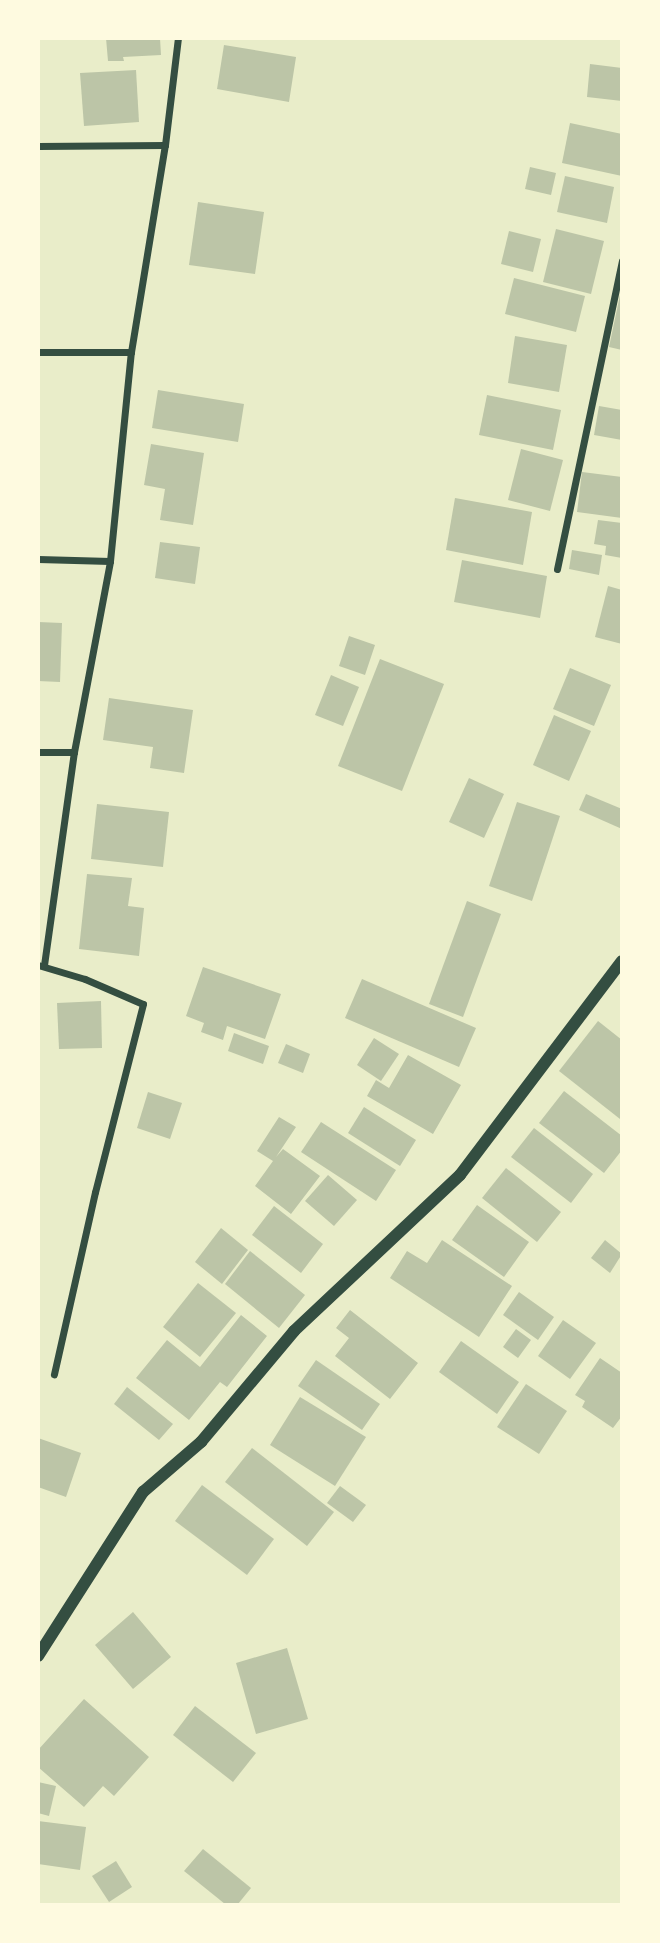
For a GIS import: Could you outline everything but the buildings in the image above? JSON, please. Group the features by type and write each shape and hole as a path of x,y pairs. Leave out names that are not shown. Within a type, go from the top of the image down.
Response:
{"street":[{"path":"54,1374 95,1192 143,1003 41,965 74,752 110,562 131,352 165,145 178,38"},
{"path":"38,146 165,145"},
{"path":"557,569 621,261"},
{"path":"38,352 131,352"},
{"path":"38,559 110,562"},
{"path":"38,752 74,752"},
{"path":"38,1656 143,1492 201,1442 294,1331 460,1175 621,961"}]}
